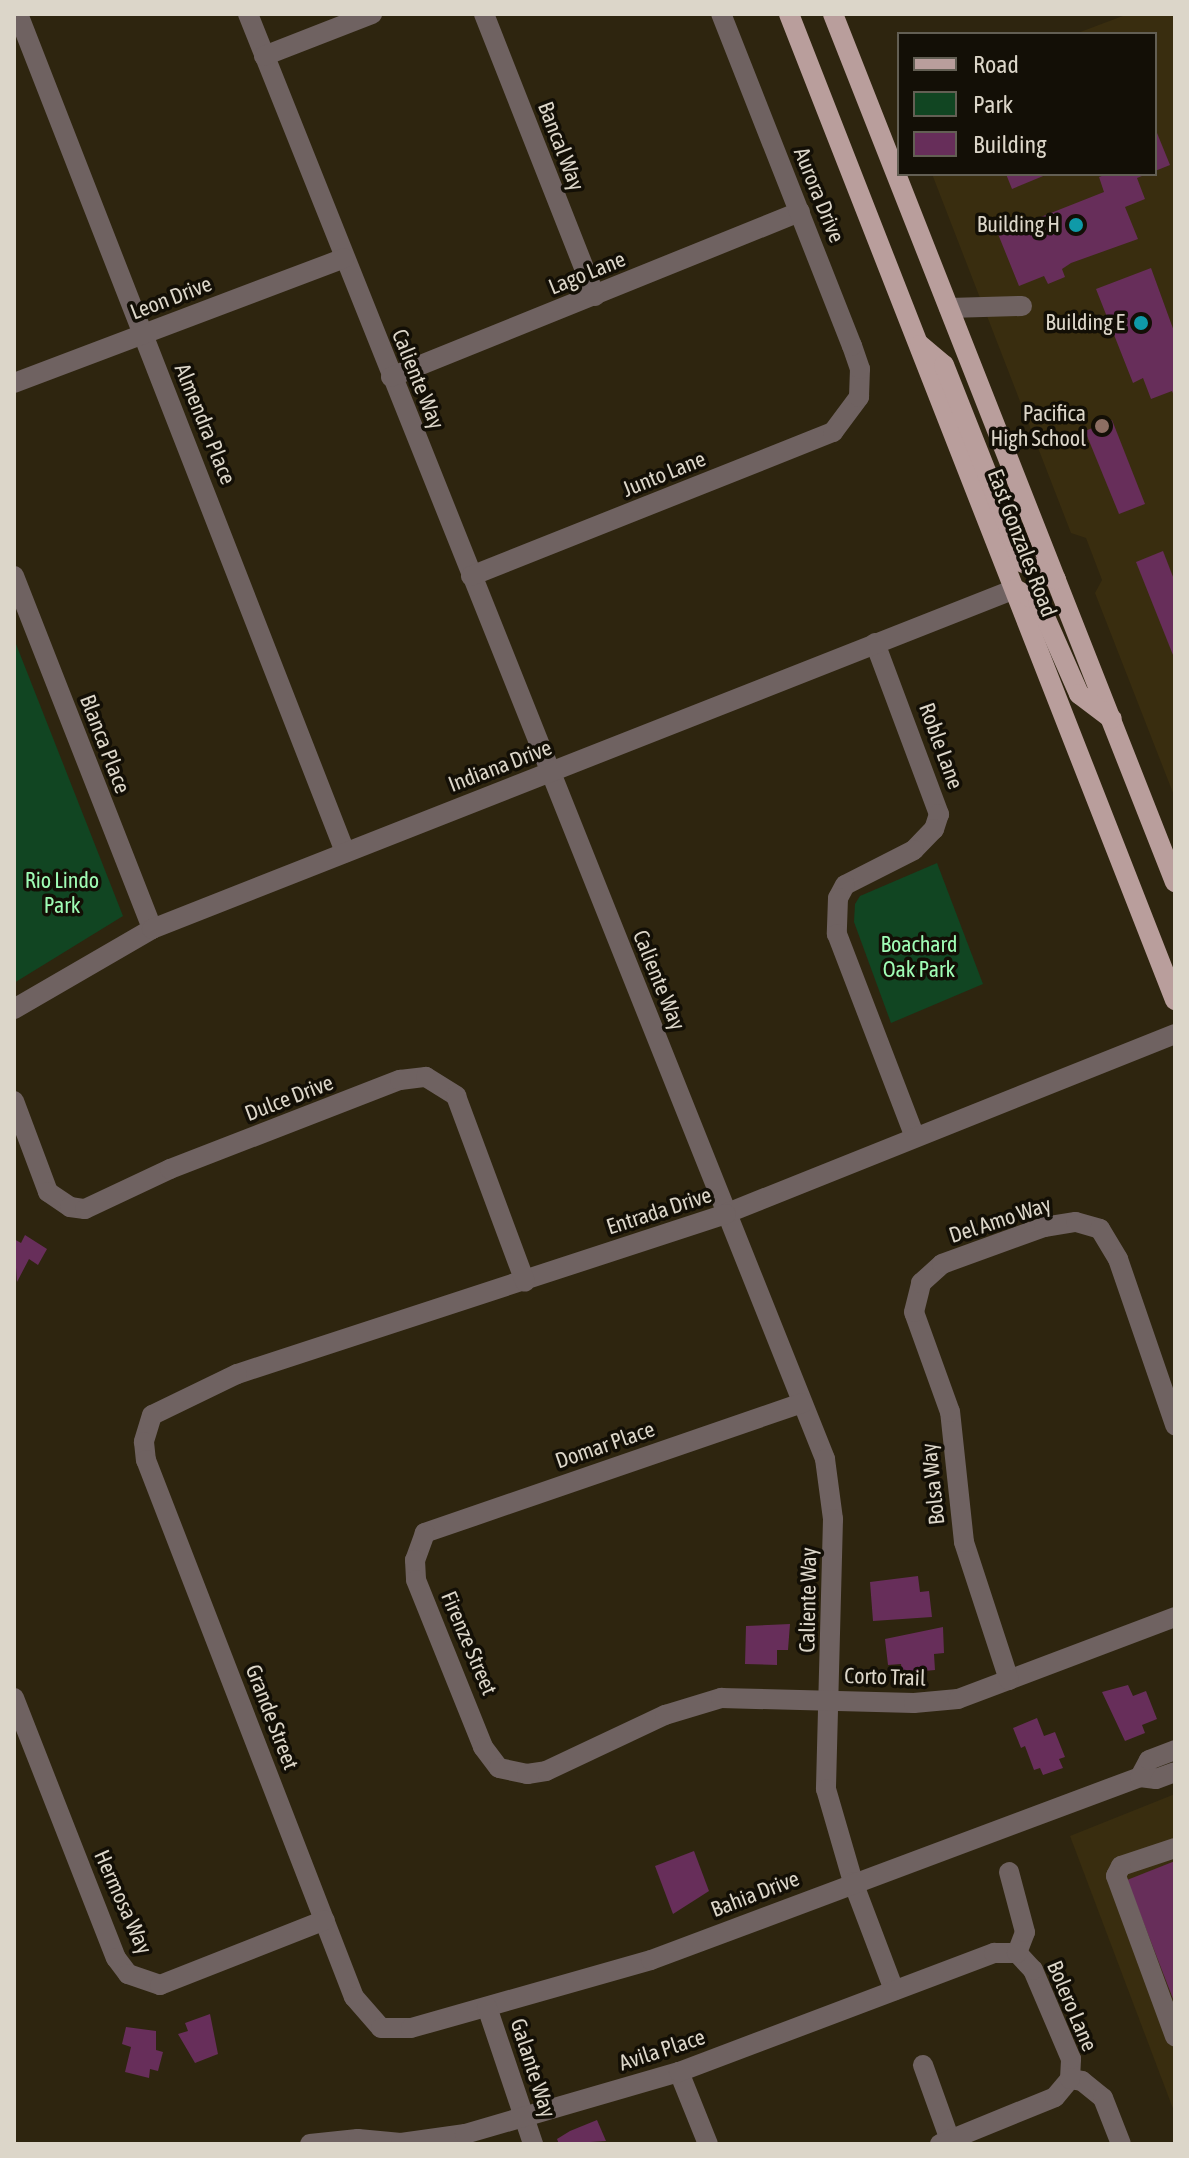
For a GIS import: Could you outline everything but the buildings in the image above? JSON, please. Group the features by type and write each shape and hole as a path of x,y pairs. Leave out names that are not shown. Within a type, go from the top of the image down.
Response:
{"main road":[{"name":"East Gonzales Road","path":"789,14 1175,1000"},
{"name":"East Gonzales Road","path":"833,14 1175,882"},
{"path":"920,345 944,365 1022,562 1056,579"},
{"path":"1015,589 1038,601 1079,694 1112,719"}],"street":[{"name":"Almendra Place","path":"18,14 345,852"},
{"name":"Caliente Way","path":"248,14 825,1459 833,1519 826,1789 853,1882 894,1990"},
{"path":"264,56 372,14"},
{"name":"Bancal Way","path":"484,14 595,296"},
{"name":"Aurora Drive","path":"721,14 852,346 860,369 859,397"},
{"name":"Lago Lane","path":"391,377 800,212"},
{"name":"Leon Drive","path":"14,383 344,258"},
{"path":"949,308 1014,307"},
{"name":"Junto Lane","path":"471,576 833,432 859,397"},
{"name":"Blanca Place","path":"14,576 152,929"},
{"name":"Indiana Drive","path":"14,1009 152,929 1015,589"},
{"name":"Roble Lane","path":"875,643 939,814 934,829 914,850 845,885 835,914 837,934 915,1137"},
{"name":"Entrada Drive","path":"152,1415 237,1374 726,1214 1175,1034"},
{"name":"Dulce Drive","path":"14,1101 48,1192 70,1207 85,1209 185,1163 400,1080 426,1077 456,1096 525,1282"},
{"name":"Del Amo Way","path":"921,1283 942,1264 1044,1227 1076,1222 1100,1229 1118,1259 1175,1425"},
{"name":"Bolsa Way","path":"921,1283 914,1312 950,1412 966,1554 1009,1680"},
{"name":"Domar Place","path":"425,1533 802,1403"},
{"name":"Grande Street","path":"152,1415 144,1442 146,1460 354,1997 381,2028"},
{"name":"Firenze Street","path":"425,1533 415,1560 416,1580 483,1747 499,1768"},
{"name":"Corto Trail","path":"499,1768 527,1774 546,1771 665,1715 721,1698 829,1698 934,1703 1009,1680 1175,1617"},
{"name":"Hermosa Way","path":"14,1698 116,1958 128,1974 160,1985 325,1920"},
{"name":"Bahia Drive","path":"1140,1777 1149,1760 1175,1750"},
{"name":"Bahia Drive","path":"381,2028 411,2028 651,1960 1140,1777 1156,1779 1175,1772"},
{"path":"1175,1848 1121,1866 1116,1876 1175,2036"},
{"name":"Bolero Lane","path":"1009,1872 1025,1932 1017,1953 1039,1982 1071,2059 1070,2079 1082,2081 1103,2098 1121,2144"},
{"name":"Avila Place","path":"310,2144 334,2139 425,2140 522,2116 679,2072 994,1953 1017,1953"},
{"name":"Galante Way","path":"487,2007 533,2144"},
{"path":"923,2065 945,2142 1055,2097 1070,2079"},
{"path":"679,2072 708,2144"}],"shaded area":[{"name":"Pacifica High School","path":"1128,14 1175,14 1175,798 1095,593 1102,580 1086,538 1071,533 933,176 1157,176 1157,32 1080,32"},
{"path":"1175,1794 1175,2114 1070,1836"}],"green space":[{"name":"Rio Lindo Park","path":"14,639 123,916 14,983"},
{"name":"Boachard Oak Park","path":"937,863 983,984 891,1023 854,922 855,904 860,896"}],"place":[{"name":"Building H","path":"1076,225"},
{"name":"Building E","path":"1141,323"},
{"name":"Pacifica High School","path":"1102,426"}]}
